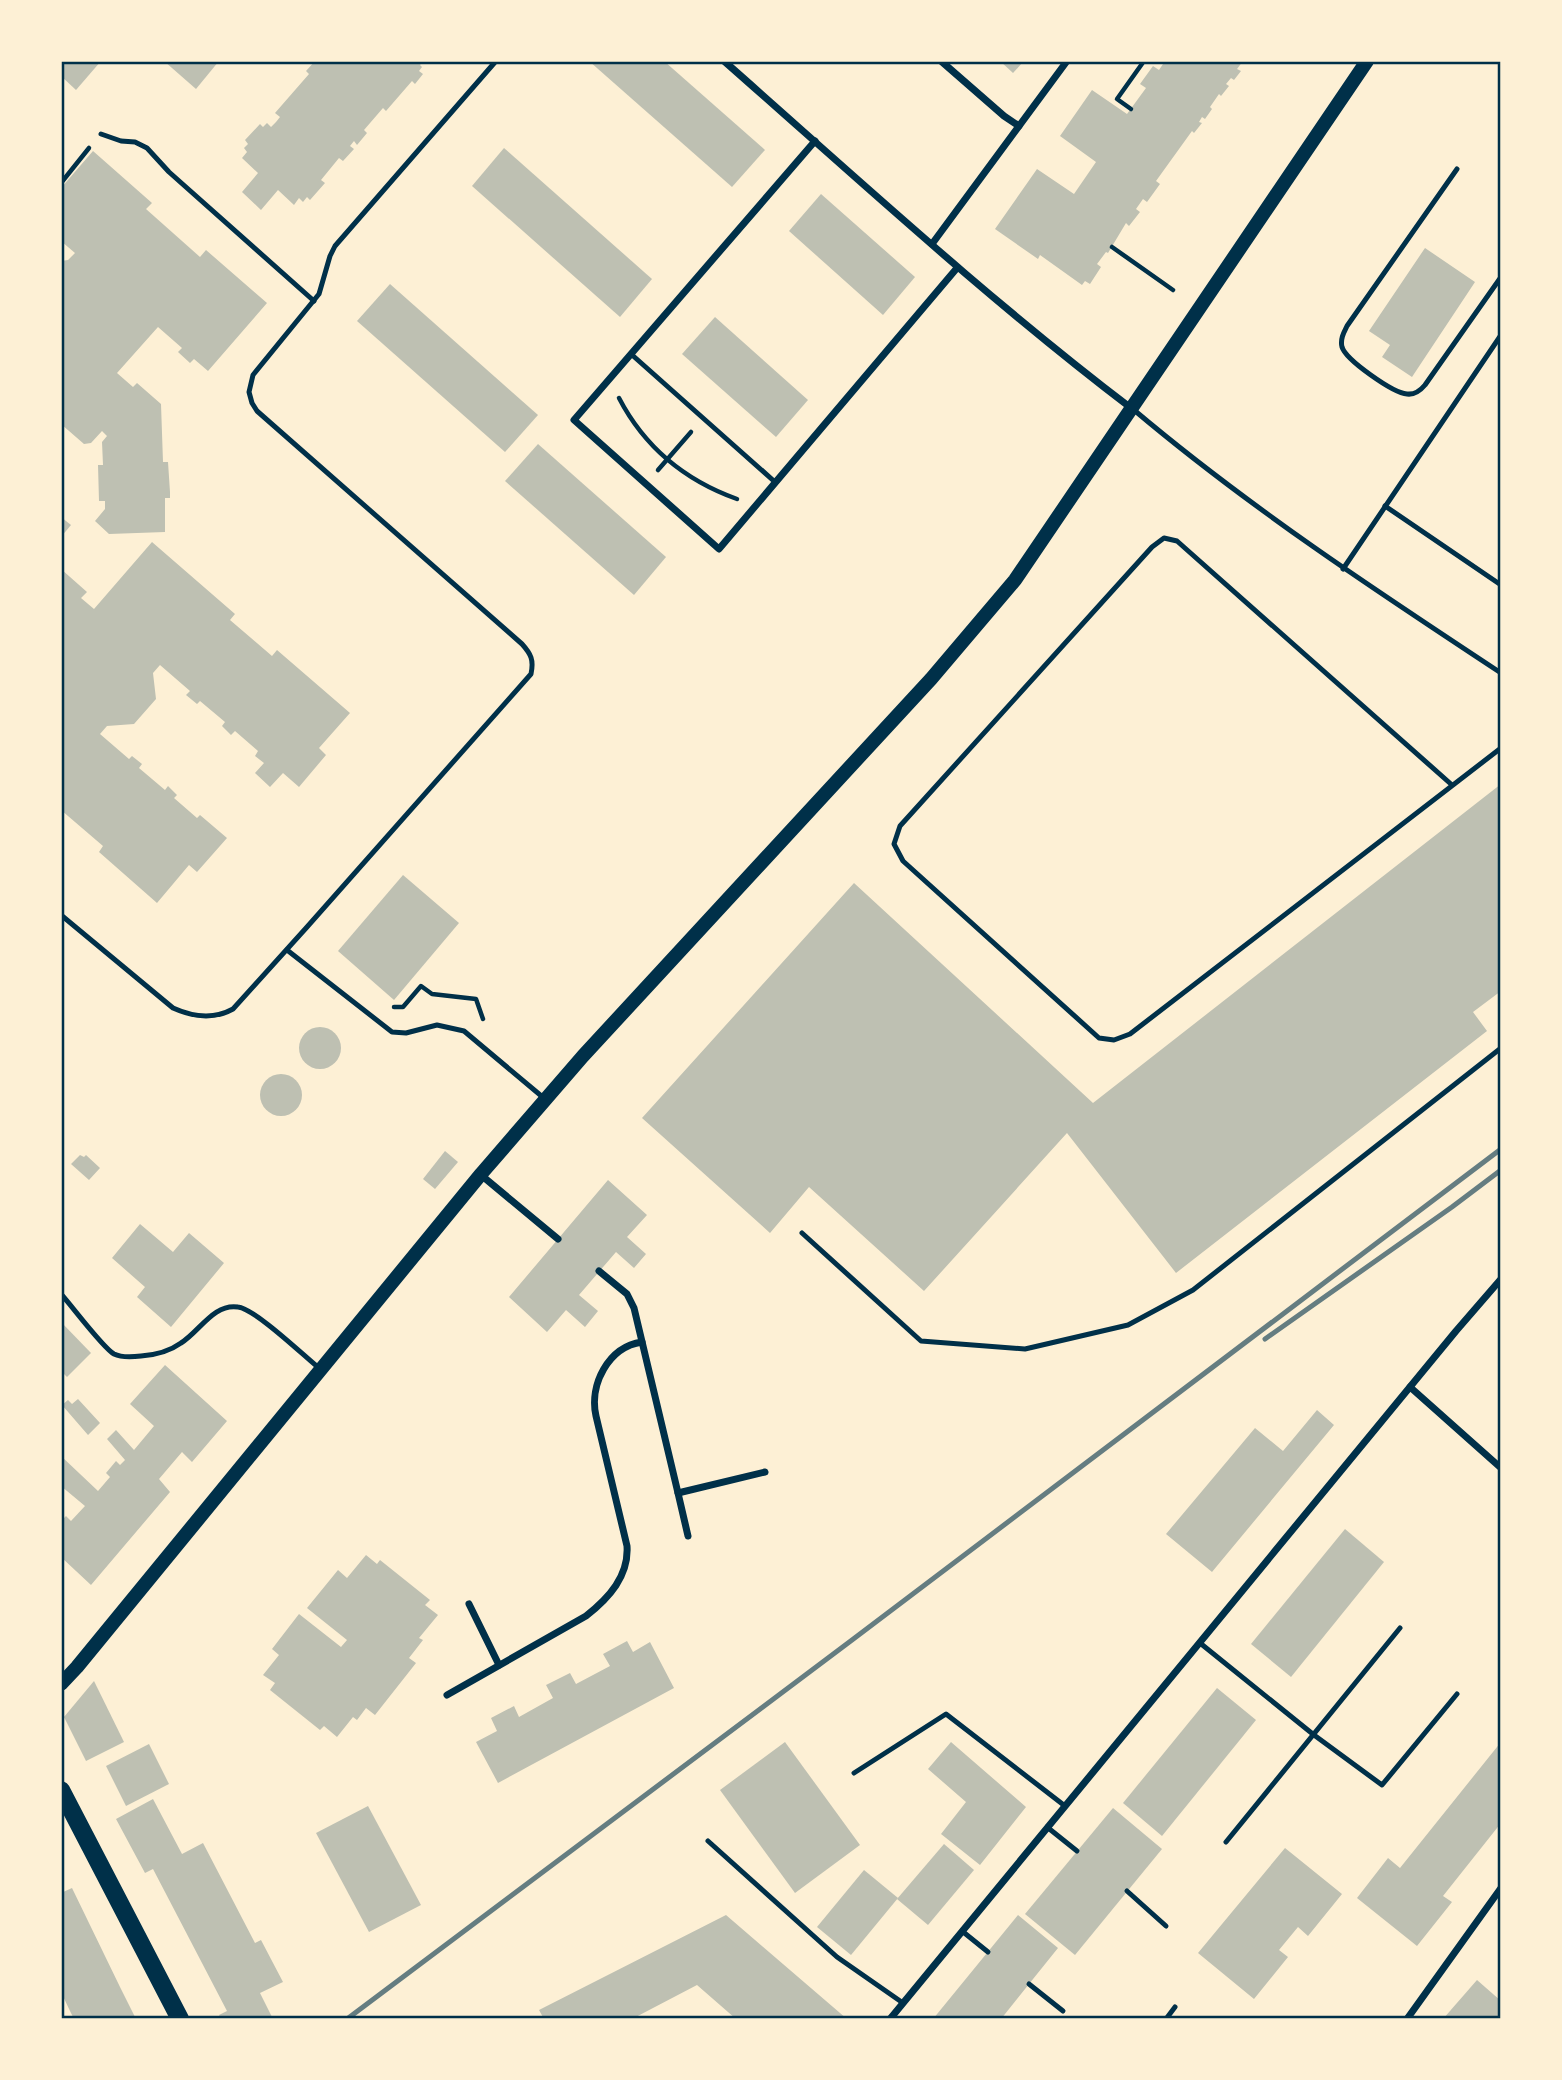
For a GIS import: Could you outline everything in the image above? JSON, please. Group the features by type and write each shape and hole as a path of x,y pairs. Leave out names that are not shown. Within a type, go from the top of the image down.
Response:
{"main road":[{"path":"61,1684 545,1099 968,637 1014,580 1367,61"},
{"path":"61,1790 180,2019"}],"street":[{"path":"724,61 957,268 1131,408"},
{"path":"942,61 1019,126"},
{"path":"932,244 1067,61"},
{"path":"815,141 574,420 719,549 957,268"},
{"path":"481,1174 558,1239"},
{"path":"599,1271 627,1294 634,1308 688,1536"},
{"path":"890,2019 1501,1279"},
{"path":"447,1695 586,1616 599,1606 621,1578 628,1555 627,1546 593,1404 594,1392 600,1376 616,1354 630,1344 642,1342"},
{"path":"1410,1387 1501,1468"},
{"path":"678,1493 765,1472"},
{"path":"469,1604 499,1665"},
{"path":"1408,2019 1501,1888"}],"lane":[{"path":"61,915 173,1008 195,1016 222,1014 233,1009 529,678 533,665 531,656 522,644 254,407 249,393 255,370 314,301 323,284 335,246 496,61"},
{"path":"101,134 121,141 135,142 147,148 169,172 314,301"},
{"path":"1457,169 1347,326 1342,336 1342,346 1348,358 1397,392 1418,392 1501,278"},
{"path":"1343,569 1501,335"},
{"path":"631,354 775,482"},
{"path":"1131,408 1191,459 1343,569 1501,673"},
{"path":"1385,506 1501,585"},
{"path":"1452,785 1177,541 1164,538 1152,547 900,826 894,844 902,861 1099,1038 1114,1040 1130,1034 1501,748"},
{"path":"287,950 392,1032 406,1033 437,1026 466,1032 545,1099"},
{"path":"802,1233 921,1341 1026,1349 1128,1325 1193,1290 1501,1048"},
{"path":"61,1294 108,1349 117,1355 140,1356 168,1350 187,1339 223,1309 238,1307 257,1317 321,1370"},
{"path":"1226,1842 1400,1628"},
{"path":"1200,1643 1314,1735 1382,1785 1457,1694"},
{"path":"854,1773 946,1714 1065,1806"},
{"path":"1047,1827 1077,1851"},
{"path":"708,1841 837,1957 903,2003"},
{"path":"1127,1891 1166,1926"},
{"path":"962,1931 988,1952"},
{"path":"1029,1984 1063,2011"},
{"path":"1166,2019 1175,2007"}],"path":[{"path":"1130,109 1117,99 1144,61"},
{"path":"61,183 101,134"},
{"path":"1112,247 1173,290"},
{"path":"610,379 637,429 666,460 701,484 755,506"},
{"path":"646,484 703,418"},
{"path":"391,1006 402,1007 421,986 432,994 476,999 484,1018 466,1032"}],"building":[{"path":"61,61 101,61 76,90 61,76"},
{"path":"164,61 219,61 196,89"},
{"path":"315,61 423,61 419,71 423,74 415,84 412,81 386,111 383,108 364,130 367,133 357,145 354,141 350,146 354,149 343,161 339,158 321,180 325,183 310,200 307,197 303,202 299,198 294,205 278,190 261,210 242,192 258,173 242,158 247,152 244,148 248,144 245,140 260,124 263,127 267,123 271,127 276,122 280,117 275,113 309,74 306,71"},
{"path":"589,61 664,61 765,150 732,187"},
{"path":"1000,61 1024,61 1013,73"},
{"path":"1165,61 1243,61 1237,69 1241,71 1234,80 1231,78 1226,84 1229,86 1221,96 1219,94 1205,119 1202,117 1199,122 1202,123 1194,133 1192,131 1156,181 1160,184 1147,202 1143,199 1136,209 1140,212 1129,226 1126,223 1108,253 1106,252 1097,264 1101,267 1090,284 1085,281 1082,285 1040,255 1038,259 995,229 1037,169 1074,194 1096,162 1060,136 1092,90 1127,114 1146,88 1140,84 1153,66 1159,70"},
{"path":"504,148 652,279 620,317 472,186"},
{"path":"93,151 152,203 146,209 200,257 206,250 267,303 208,371 194,359 190,363 178,352 182,348 158,327 117,373 133,387 137,383 161,404 163,462 168,462 170,492 170,498 165,498 165,532 109,534 95,521 105,509 105,501 99,501 98,465 103,465 102,442 107,436 102,431 91,443 84,444 61,424 61,261 68,260 75,253 61,241 61,188"},
{"path":"821,194 915,277 883,315 789,231"},
{"path":"1425,248 1475,282 1412,377 1382,357 1390,345 1369,331"},
{"path":"390,284 538,415 505,452 357,321"},
{"path":"715,317 808,400 776,437 682,354"},
{"path":"538,444 666,557 634,595 505,481"},
{"path":"61,517 71,525 61,537"},
{"path":"152,542 235,614 230,620 272,656 277,650 350,713 319,748 326,755 299,787 283,773 270,787 255,773 264,763 255,756 258,751 235,731 231,735 222,726 225,722 200,701 197,704 186,695 190,691 160,665 153,673 156,699 134,724 107,726 100,734 129,759 132,756 142,764 139,768 165,790 168,786 177,795 174,798 197,818 200,815 227,838 197,872 189,865 157,903 99,852 103,846 61,810 61,569 87,592 81,598 94,609"},
{"path":"1501,784 1501,991 1473,1012 1487,1031 1176,1273 1067,1133 924,1291 809,1187 770,1233 642,1118 854,883 1093,1103"},
{"path":"403,875 459,923 394,1000 338,951"},
{"path":"320,1027 335,1033 341,1048 335,1063 320,1069 305,1063 299,1048 305,1033"},
{"path":"281,1074 296,1080 302,1095 296,1110 281,1116 266,1110 260,1095 266,1080"},
{"path":"445,1151 458,1162 435,1189 423,1179"},
{"path":"80,1155 86,1155 100,1168 89,1180 71,1164"},
{"path":"608,1180 647,1215 627,1237 646,1254 634,1268 616,1252 579,1295 598,1311 585,1327 566,1310 547,1332 509,1297"},
{"path":"140,1224 173,1252 189,1233 224,1263 171,1327 137,1297 145,1287 112,1258"},
{"path":"61,1322 91,1353 67,1377 61,1371"},
{"path":"165,1365 227,1421 192,1462 182,1452 159,1479 170,1492 91,1585 61,1557 61,1521 66,1516 71,1521 85,1506 61,1486 61,1456 98,1491 110,1477 106,1473 116,1461 120,1465 125,1460 107,1439 116,1430 134,1450 154,1426 130,1404"},
{"path":"78,1399 100,1423 88,1435 62,1405 68,1400 72,1404"},
{"path":"1317,1410 1334,1425 1212,1572 1166,1534 1255,1428 1283,1451"},
{"path":"1345,1529 1384,1562 1291,1677 1251,1644"},
{"path":"366,1555 377,1564 380,1560 430,1600 425,1605 438,1615 419,1638 423,1640 409,1658 416,1663 375,1715 366,1708 357,1720 353,1717 337,1737 324,1726 320,1730 270,1690 275,1683 263,1675 279,1655 272,1649 299,1614 341,1647 347,1640 307,1608 338,1570 347,1578"},
{"path":"627,1641 633,1652 650,1642 674,1688 498,1783 476,1742 497,1731 491,1718 514,1706 519,1717 553,1698 546,1685 570,1673 576,1684 610,1666 603,1654"},
{"path":"94,1681 124,1742 86,1761 64,1717"},
{"path":"1217,1688 1256,1720 1162,1836 1123,1803"},
{"path":"785,1742 860,1845 795,1893 720,1790"},
{"path":"951,1742 1026,1807 980,1865 941,1834 966,1802 928,1769"},
{"path":"1501,1742 1501,1823 1443,1896 1452,1902 1417,1946 1357,1898 1388,1858 1400,1868"},
{"path":"149,1744 169,1784 126,1806 106,1766"},
{"path":"153,1799 182,1854 203,1843 255,1943 261,1940 283,1982 260,1993 272,2017 221,2019 219,2015 227,2011 153,1869 145,1873 116,1819"},
{"path":"368,1806 421,1905 369,1932 316,1833"},
{"path":"1113,1808 1162,1849 1075,1955 1025,1914"},
{"path":"944,1844 974,1870 928,1925 897,1899"},
{"path":"1285,1848 1342,1894 1308,1936 1298,1927 1279,1950 1288,1957 1254,1999 1198,1953"},
{"path":"864,1870 898,1898 851,1955 817,1927"},
{"path":"72,1888 136,2019 74,2019 70,2011 61,1992 61,1893"},
{"path":"726,1915 847,2019 736,2019 697,1985 632,2019 544,2019 539,2010"},
{"path":"1018,1915 1058,1948 1001,2019 933,2019"},
{"path":"1477,1980 1501,2001 1501,2019 1443,2019"}],"railway":[{"path":"347,2019 1501,1149"},
{"path":"1265,1339 1501,1170"}]}
